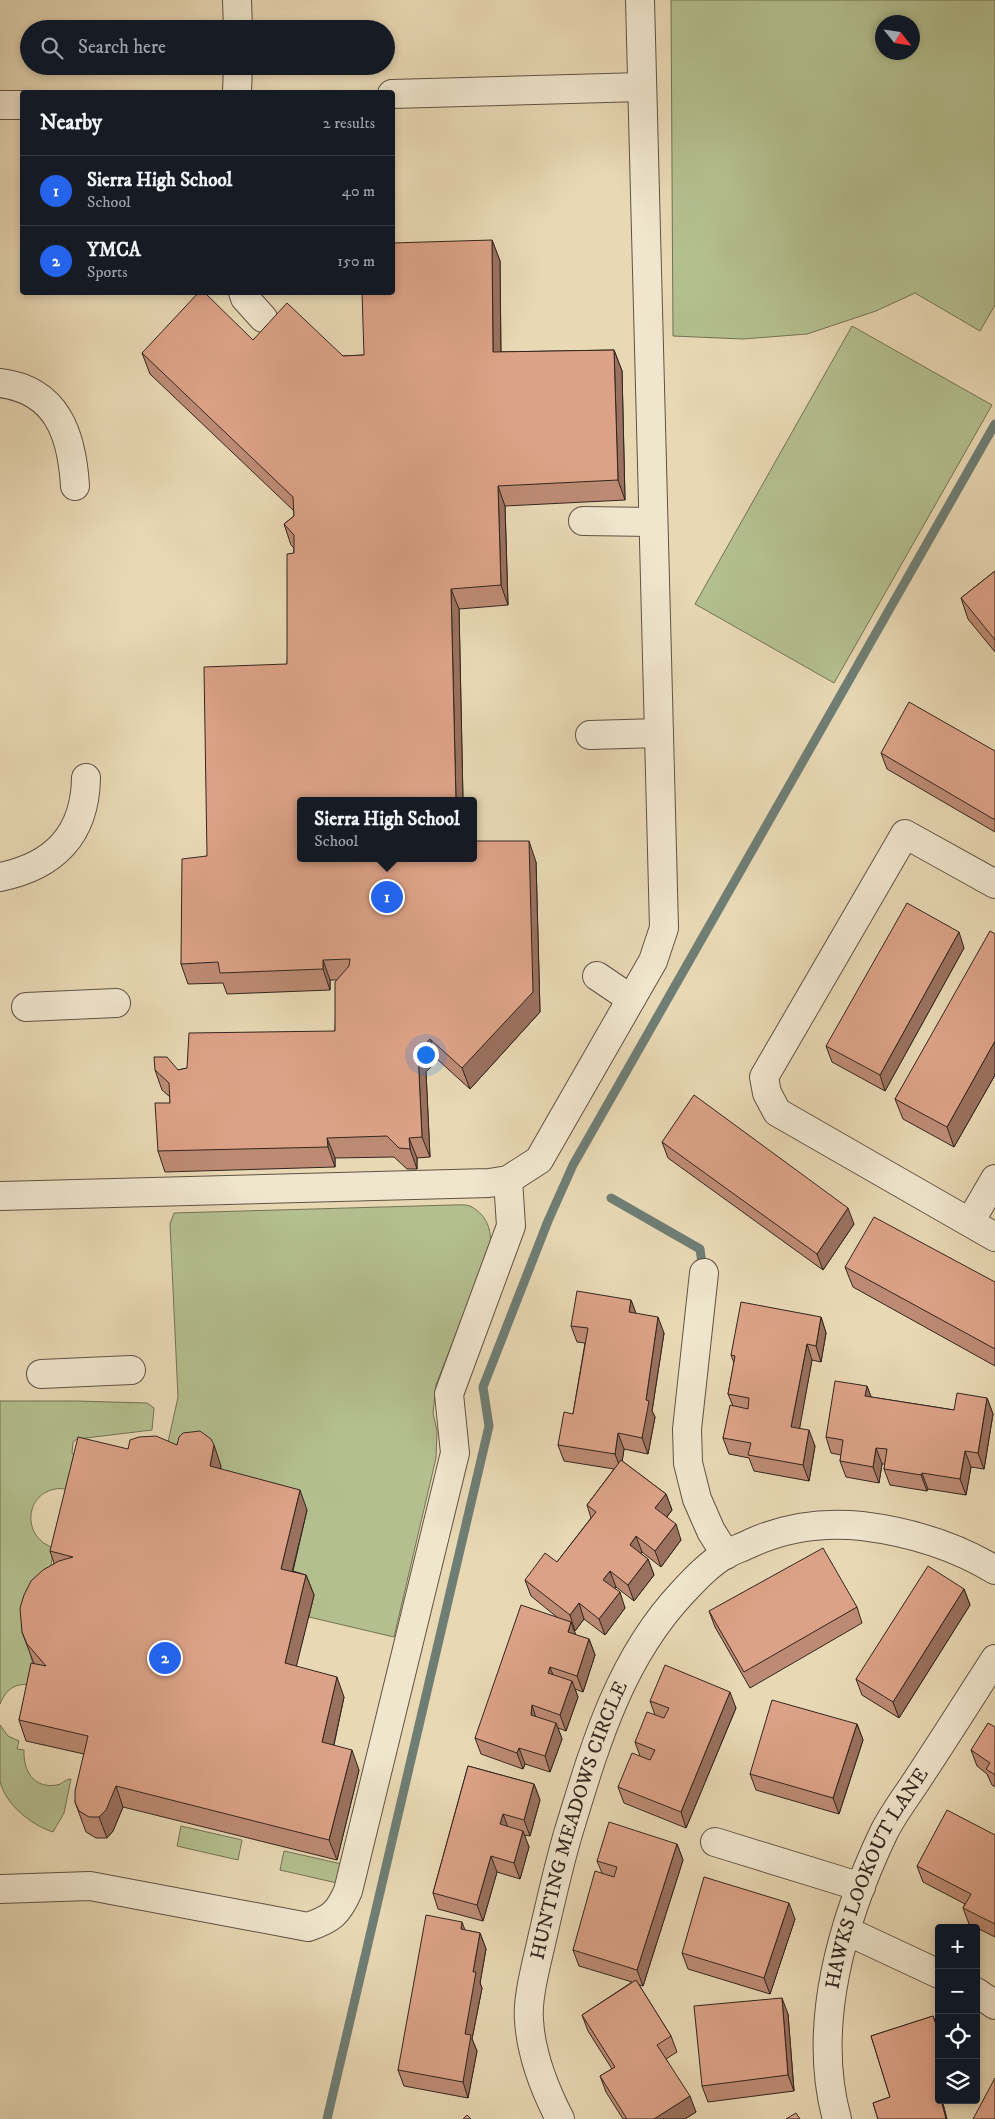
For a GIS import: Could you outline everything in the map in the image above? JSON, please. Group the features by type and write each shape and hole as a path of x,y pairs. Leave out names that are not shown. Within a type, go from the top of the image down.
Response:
{"street":[{"path":"237,0 238,20"},
{"path":"0,1196 490,1184 508,1180 539,1160 652,961 664,928 640,0"},
{"path":"237,90 238,75"},
{"path":"395,94 642,87"},
{"path":"0,105 20,104"},
{"path":"245,295 263,318"},
{"path":"0,383 21,388 37,397 52,409 61,420 73,459 75,486"},
{"path":"583,521 653,522"},
{"path":"590,734 659,734"},
{"path":"0,878 22,872 43,863 60,848 73,832 81,815 86,798 86,778"},
{"path":"995,884 904,834 764,1077 767,1093 777,1112 995,1237"},
{"path":"597,976 631,999"},
{"path":"26,1007 116,1003"},
{"path":"970,1222 995,1179"},
{"path":"0,1889 90,1886 308,1927 328,1920 340,1908 348,1891 455,1453 449,1394 511,1226 508,1180"},
{"path":"704,1273 686,1429 688,1463 697,1499 711,1531 726,1555"},
{"path":"41,1374 131,1370"},
{"name":"HUNTING MEADOWS CIRCLE","path":"560,2119 549,2098 534,2056 528,2018 535,1968 562,1851 595,1744 618,1688 666,1609 697,1577 726,1555 764,1537 806,1526 847,1524 894,1530 934,1541 995,1570"},
{"name":"HAWKS LOOKOUT LANE","path":"837,2119 830,2086 828,2060 832,1986 861,1887 885,1831 995,1659"},
{"path":"715,1842 861,1887"},
{"path":"847,1931 935,1972"},
{"path":"980,1995 995,2005"}],"green space":[{"path":"671,0 995,0 995,305 980,331 915,293 876,311 807,334 743,339 673,336"},
{"path":"852,326 992,405 834,683 695,604"},
{"path":"470,1206 485,1219 490,1234 490,1246 436,1385 433,1413 437,1431 436,1458 394,1637 309,1617 314,1595 288,1589 221,1472 221,1466 165,1456 178,1397 170,1224 174,1213"},
{"path":"0,1401 147,1403 154,1408 152,1430 77,1439 73,1442 72,1453 76,1456 67,1489 56,1489 45,1493 37,1499 31,1517 32,1527 36,1535 44,1543 54,1548 50,1571 27,1640 38,1686 25,1684 15,1686 7,1693 0,1704"},
{"path":"0,1725 8,1736 19,1741 17,1749 24,1750 25,1764 36,1781 49,1785 59,1784 71,1779 64,1813 53,1832 28,1819 13,1805 3,1790 0,1781"},
{"path":"181,1826 242,1840 238,1860 177,1846"},
{"path":"284,1851 342,1864 337,1883 280,1870"}],"building":[{"path":"492,240 493,352 614,350 618,480 498,486 501,585 451,589 456,797 297,797 297,862 477,862 477,841 529,841 533,992 462,1068 430,1039 418,1051 422,1137 409,1138 410,1149 399,1148 387,1136 327,1138 328,1147 158,1151 155,1103 170,1103 169,1083 155,1070 154,1057 167,1057 178,1070 187,1068 189,1033 335,1031 335,982 349,966 350,959 323,960 323,969 220,973 218,962 181,964 182,859 207,856 204,667 287,664 287,554 294,553 294,535 284,524 294,516 293,497 142,353 196,295 207,295 253,340 287,303 343,356 364,355 362,295 395,295 395,243"},
{"path":"995,571 995,640 961,598"},
{"path":"909,702 995,751 995,820 881,753"},
{"path":"907,903 959,932 880,1075 826,1046"},
{"path":"990,931 995,934 995,1041 947,1127 895,1099"},
{"path":"694,1095 848,1208 817,1254 662,1142"},
{"path":"874,1217 995,1282 995,1349 845,1267"},
{"path":"577,1291 631,1300 629,1312 658,1317 646,1400 649,1401 642,1438 618,1433 615,1454 558,1445 564,1412 573,1414 588,1328 571,1326"},
{"path":"741,1302 821,1317 816,1346 807,1344 791,1427 809,1430 803,1465 748,1455 751,1443 723,1438 730,1405 748,1409 749,1398 728,1394 735,1356 731,1355"},
{"path":"835,1381 867,1386 865,1396 954,1410 957,1393 987,1398 978,1453 965,1451 960,1479 884,1469 887,1449 876,1448 873,1467 840,1461 843,1440 826,1437"},
{"path":"200,1431 211,1439 214,1445 210,1466 300,1490 281,1569 306,1575 285,1663 337,1677 322,1742 352,1750 329,1840 116,1786 106,1810 99,1817 89,1817 79,1811 75,1802 75,1791 88,1736 19,1720 31,1663 46,1666 27,1644 22,1632 20,1608 31,1581 43,1570 59,1561 73,1557 50,1551 78,1437 128,1449 130,1440 139,1437 156,1436 177,1445 179,1437 183,1433"},
{"path":"621,1460 666,1494 655,1508 676,1524 655,1551 636,1536 630,1545 648,1559 628,1585 610,1571 603,1580 620,1592 599,1619 579,1603 570,1615 525,1580 545,1553 557,1562 596,1512 587,1505"},
{"path":"823,1548 857,1607 744,1672 709,1611"},
{"path":"928,1566 964,1589 893,1702 856,1679"},
{"path":"521,1605 571,1622 568,1632 589,1639 577,1676 550,1667 548,1673 572,1681 560,1715 532,1705 531,1715 556,1723 545,1756 519,1748 517,1753 475,1738"},
{"path":"665,1665 730,1692 681,1812 618,1787 632,1753 650,1760 655,1750 635,1742 647,1712 664,1718 669,1708 650,1701"},
{"path":"772,1700 857,1724 833,1798 750,1774"},
{"path":"988,1723 995,1727 995,1775 986,1769 990,1763 971,1750"},
{"path":"468,1766 534,1784 524,1820 503,1814 500,1824 523,1831 514,1863 491,1856 477,1905 433,1893"},
{"path":"947,1810 995,1835 995,1924 963,1908 971,1894 917,1866"},
{"path":"609,1822 677,1844 637,1970 573,1950 595,1871 614,1877 617,1867 597,1861"},
{"path":"704,1877 789,1903 764,1978 682,1953"},
{"path":"426,1915 462,1922 461,1929 480,1933 473,1972 476,1972 465,2034 471,2035 463,2082 398,2070"},
{"path":"636,1980 671,2036 657,2045 690,2096 654,2119 627,2119 600,2076 615,2067 582,2015"},
{"path":"782,1998 788,2075 702,2086 694,2006"},
{"path":"933,2016 935,2022 935,2104 942,2104 946,2119 878,2119 873,2103 890,2097 871,2036"},
{"path":"995,2078 995,2119 973,2119"},
{"path":"796,2113 800,2119 786,2119"},
{"path":"467,2115 471,2119 463,2119"}],"waterway":[{"path":"327,2119 489,1426 483,1387 548,1221 573,1165 995,424"},
{"path":"611,1198 700,1249 703,1271"}],"place":[{"name":"Sierra High School","path":"387,897"},
{"name":"YMCA","path":"165,1658"}]}
